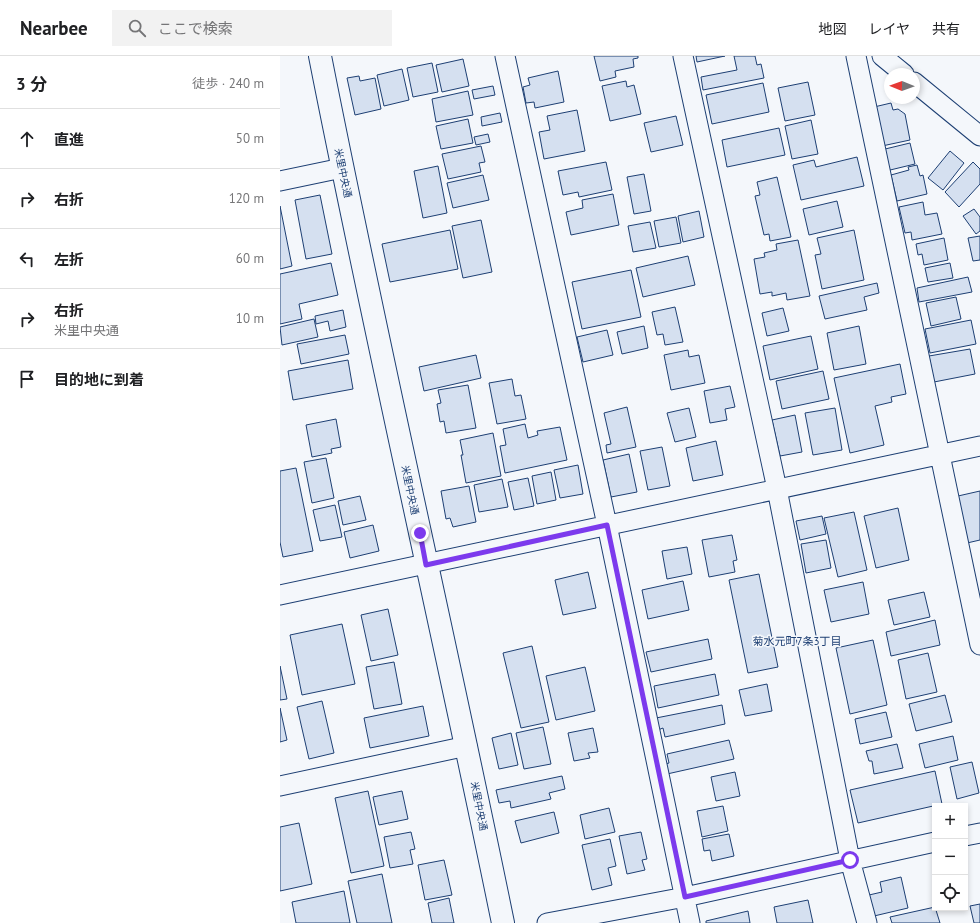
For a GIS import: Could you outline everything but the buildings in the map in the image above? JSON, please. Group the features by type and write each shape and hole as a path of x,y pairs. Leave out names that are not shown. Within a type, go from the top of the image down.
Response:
{"street":[{"name":"米里中央通","path":"320,56 342,168 426,565 467,746 502,923"},
{"path":"505,56 607,525 690,923"},
{"path":"683,56 777,489 850,860 867,923"},
{"path":"856,56 980,645"},
{"path":"882,56 897,68"},
{"path":"920,87 980,136"},
{"path":"280,181 342,168"},
{"path":"280,595 980,446"},
{"path":"280,786 467,746"},
{"path":"968,835 980,833"},
{"path":"547,923 685,897 932,843"}],"district":[{"name":"菊水元町7条3丁目","path":"797,641"}],"route":[{"path":"420,533 426,565 607,525 685,897 850,860"}]}
